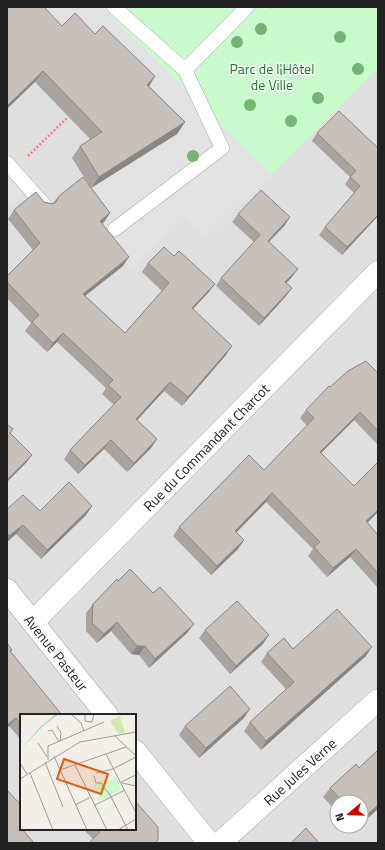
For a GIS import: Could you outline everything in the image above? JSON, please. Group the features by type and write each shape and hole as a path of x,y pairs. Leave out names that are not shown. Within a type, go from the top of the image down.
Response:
{"street":[{"name":"Rue du Commandant Charcot","path":"33,622 378,272"},
{"name":"Avenue Pasteur","path":"7,590 106,714"},
{"name":"Rue Jules Verne","path":"220,843 378,700"},
{"path":"136,752 209,843"}],"lane":[{"path":"114,7 185,70 222,148 115,229"},
{"path":"185,70 248,7"},
{"path":"10,167 44,206"}],"path":[{"path":"270,7 278,7"},
{"path":"10,167 68,118"}],"shaded area":[{"path":"7,7 378,7 378,843 7,843"},
{"path":"38,7 102,7 272,175 206,237 186,218 130,268 98,227 105,209 92,188 177,134 54,37"},
{"path":"7,150 34,184 7,207"}],"green space":[{"name":"Parc de l'Hôtel de Ville","path":"102,7 378,7 378,69 272,175"}],"building":[{"path":"7,7 44,7 62,26 75,13 95,34 103,26 155,76 147,85 185,122 99,177 80,146 102,132 43,71 7,106"},
{"path":"339,111 378,148 378,215 347,247 325,227 360,186 350,177 356,171 317,133"},
{"path":"83,177 110,213 100,221 129,257 83,294 125,333 169,283 148,263 164,247 174,256 179,251 215,284 192,308 232,346 188,397 170,382 136,419 157,439 134,463 111,440 85,465 70,450 121,397 108,385 113,380 63,333 53,343 32,322 39,315 7,282 7,276 40,243 14,210 36,192 44,202 52,204 56,202 59,196"},
{"path":"261,190 290,217 268,241 298,269 285,282 292,288 264,318 221,278 260,235 238,214"},
{"path":"366,361 378,373 378,431 360,412 320,452 354,486 378,462 378,510 366,521 378,535 378,573 356,549 333,568 314,547 320,542 272,493 235,531 244,540 217,566 179,527 249,455 264,470 314,418 306,410 329,386 330,387 348,371"},
{"path":"7,424 13,429 10,433 32,455 7,480"},
{"path":"69,482 92,506 47,550 23,525 9,536 7,533 7,509 23,495 40,511"},
{"path":"130,569 153,593 160,587 194,624 155,659 145,646 137,646 117,622 104,634 92,623 93,604 117,579 118,581"},
{"path":"237,601 269,635 236,666 205,630"},
{"path":"337,609 372,647 266,741 250,722 294,682 267,653 284,638 293,649"},
{"path":"7,643 12,650 10,651 61,714 20,714 20,723 16,718 7,725"},
{"path":"230,686 250,709 206,748 185,726"},
{"path":"378,750 378,805 369,813 369,794 336,794 330,788 356,764 359,768"},
{"path":"7,790 20,804 20,830 23,830 34,843 7,843"},
{"path":"136,802 158,827 158,840 155,843 89,843 100,832 98,830 136,830"},
{"path":"306,828 319,843 291,843"}]}
